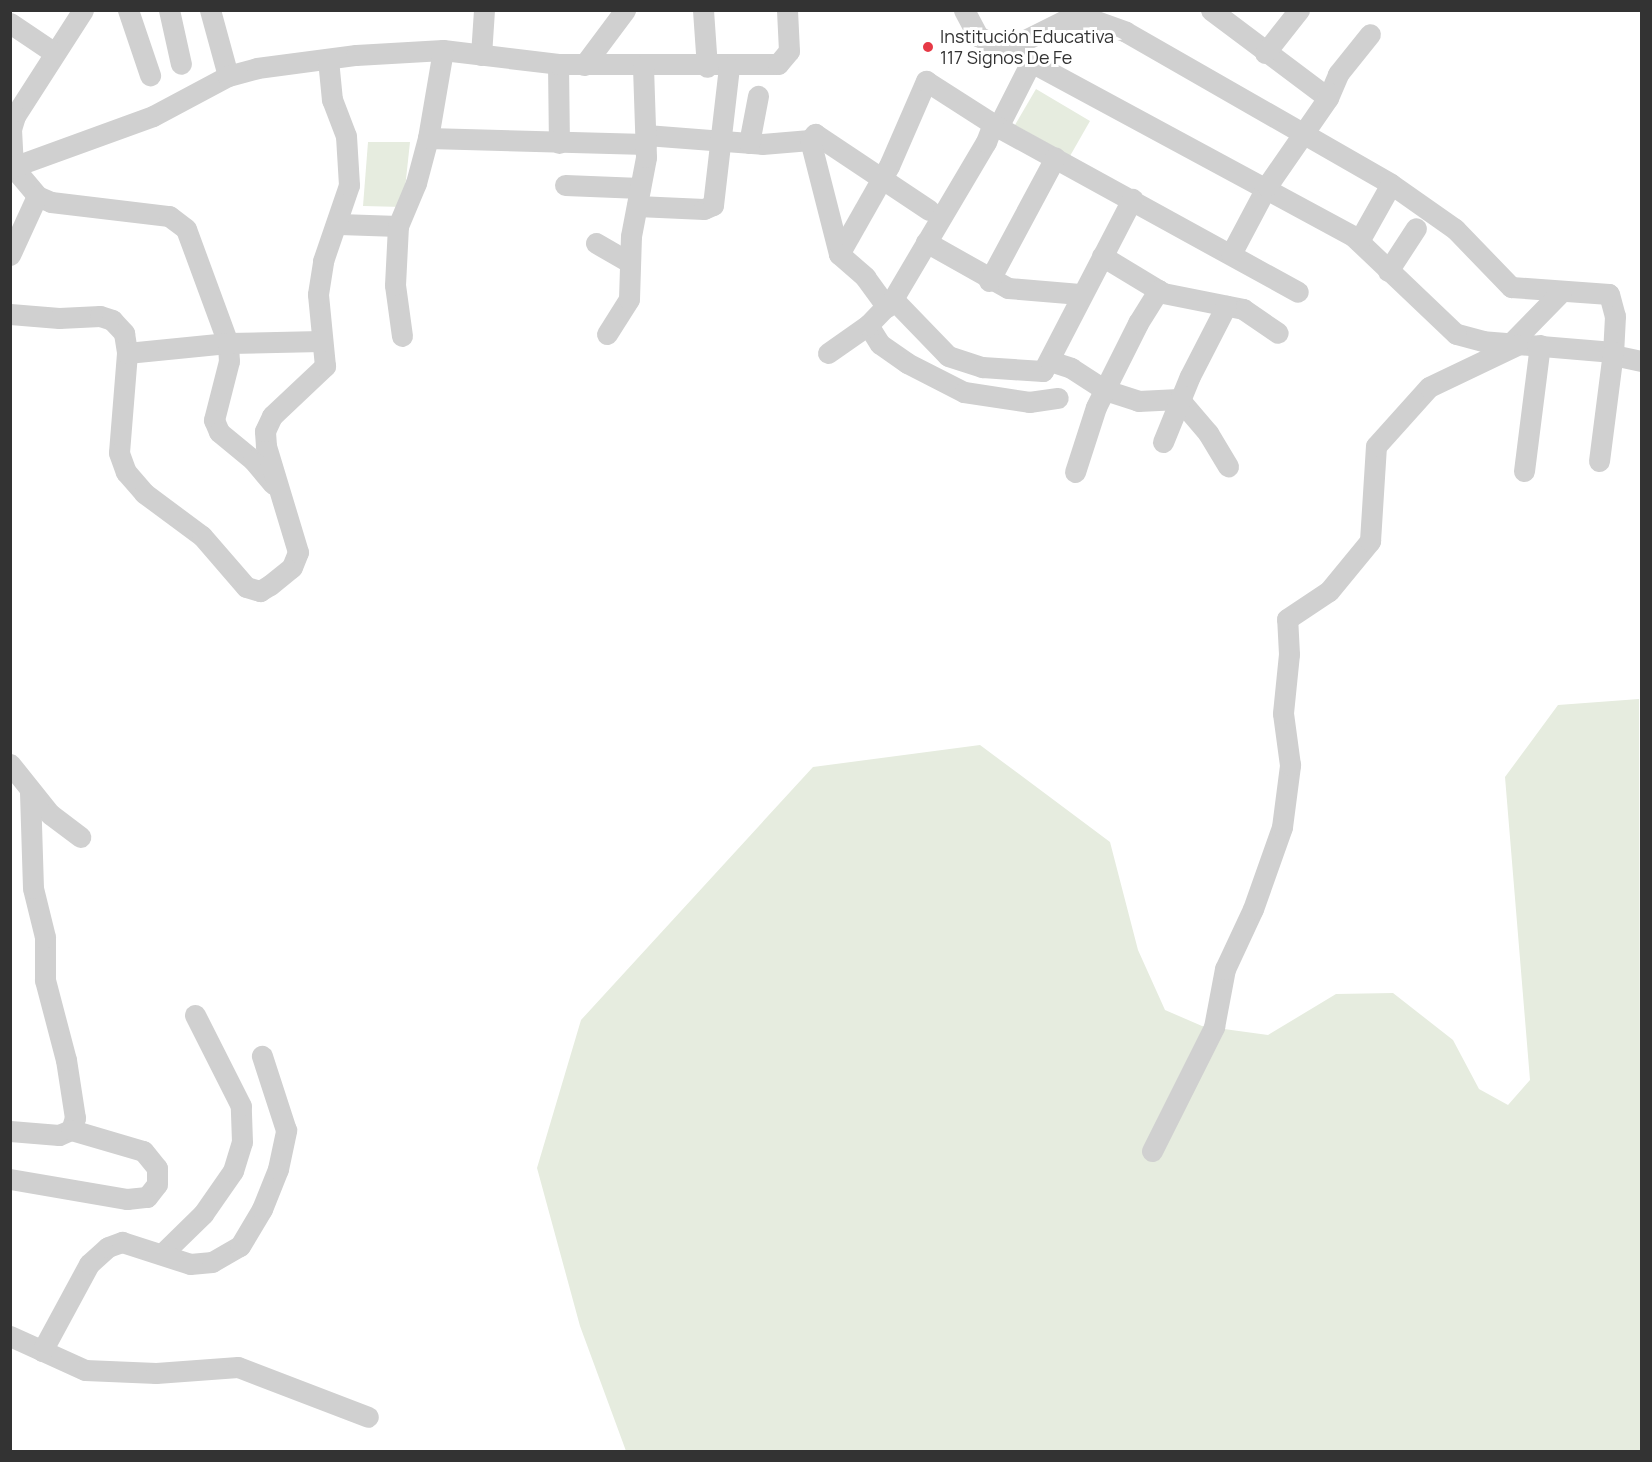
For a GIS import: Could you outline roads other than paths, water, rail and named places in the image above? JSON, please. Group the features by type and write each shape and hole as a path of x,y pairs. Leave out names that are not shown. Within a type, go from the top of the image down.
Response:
{"street":[{"path":"83,10 53,52 12,122 12,168 38,196 76,206 169,216 186,229 228,344 229,361 214,420 219,432 253,460 279,491"},
{"path":"128,10 150,75"},
{"path":"169,10 181,64"},
{"path":"210,10 228,76"},
{"path":"482,55 484,10"},
{"path":"584,65 625,10"},
{"path":"703,10 707,67"},
{"path":"12,168 153,117 228,76 328,59 443,50 558,64 707,67 778,64 787,59 788,10"},
{"path":"964,10 978,36 998,46 1011,48 1031,62 1267,186 1359,241 1456,334 1514,344 1613,354 1641,361"},
{"path":"1211,10 1328,98"},
{"path":"1265,52 1299,10"},
{"path":"1011,48 1066,15 1100,15 1303,136 1391,184 1455,229 1511,287 1611,295 1613,354 1599,462"},
{"path":"10,23 53,52"},
{"path":"1231,254 1267,186 1328,98 1338,74 1370,34"},
{"path":"402,336 395,285 398,226 416,183 428,138 443,50"},
{"path":"10,314 59,318 100,316 112,320 124,333 127,353 119,453 126,472 144,493 202,536 246,587 260,591 270,585 292,567 298,552 279,491 265,431 272,416 321,374 325,366 318,294 323,261 339,224 349,185 346,136 332,100 328,59"},
{"path":"828,353 868,326 890,303 1031,62"},
{"path":"558,64 559,143"},
{"path":"608,334 629,299 629,262 646,140 643,66"},
{"path":"566,185 710,208 723,140 729,67"},
{"path":"839,254 882,179 926,81 995,125 1298,292"},
{"path":"749,143 758,96"},
{"path":"428,138 559,143 646,140 723,140 749,143 810,140 818,135 929,210"},
{"path":"810,140 839,254 948,356 982,367 1036,373 1047,368 1080,294 1132,199"},
{"path":"988,281 1055,158"},
{"path":"1359,241 1391,184"},
{"path":"10,255 38,196"},
{"path":"339,224 398,226"},
{"path":"1388,271 1416,228"},
{"path":"926,242 988,281 1036,293 1080,294"},
{"path":"596,243 629,262"},
{"path":"1102,256 1159,290 1243,309 1278,333"},
{"path":"1075,472 1088,427 1105,390 1159,290"},
{"path":"1152,1151 1214,1027 1225,969 1253,909 1282,827 1290,765 1283,713 1289,654 1287,619 1329,591 1370,541 1376,446 1430,387 1514,344 1561,292"},
{"path":"1163,442 1179,399 1226,306"},
{"path":"868,326 880,344 907,363 964,392 1029,402 1058,398"},
{"path":"127,353 228,344 321,341"},
{"path":"1524,471 1540,345"},
{"path":"1050,361 1071,368 1105,390 1138,401 1179,399"},
{"path":"1179,399 1208,433 1228,466"},
{"path":"10,764 50,814 80,837"},
{"path":"30,790 33,888 45,937 45,980 66,1060 75,1118 71,1130"},
{"path":"163,1253 203,1214 233,1171 242,1142 241,1106 195,1015"},
{"path":"42,1351 67,1300 101,1251 122,1242 163,1253 190,1264 222,1258 240,1246 262,1209 278,1169 286,1130 262,1056"},
{"path":"10,1131 59,1135 71,1130 149,1155 157,1168 157,1184 147,1197 127,1199 10,1179"},
{"path":"10,1336 85,1370 156,1373 238,1367 368,1417"}],"place":[{"name":"Institución Educativa 117 Signos De Fe","path":"928,47"}]}
